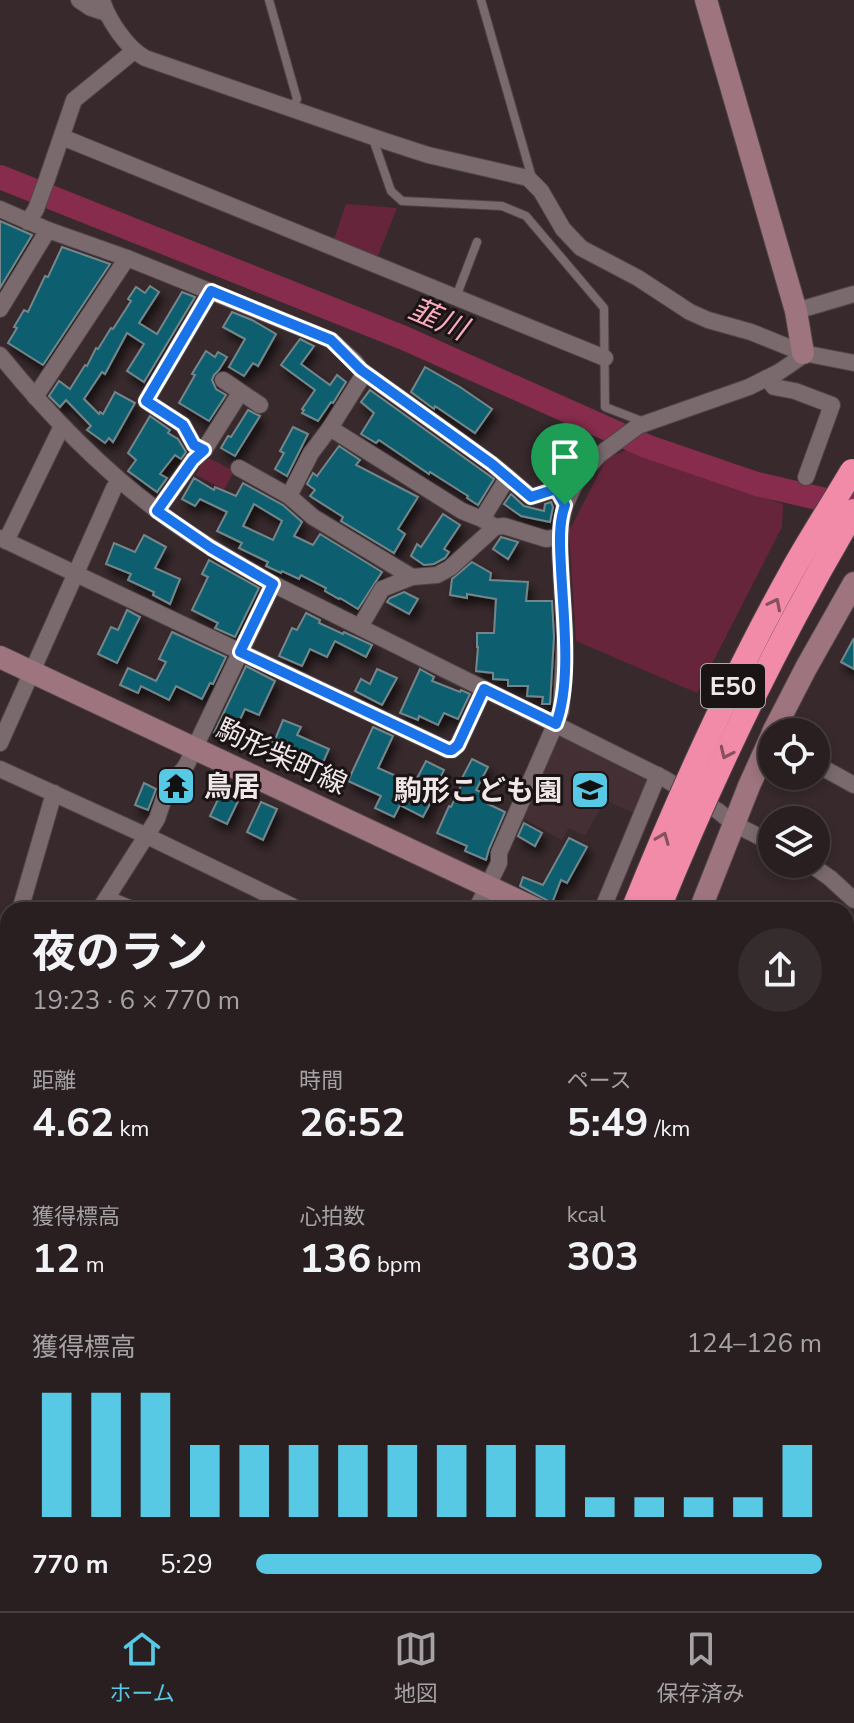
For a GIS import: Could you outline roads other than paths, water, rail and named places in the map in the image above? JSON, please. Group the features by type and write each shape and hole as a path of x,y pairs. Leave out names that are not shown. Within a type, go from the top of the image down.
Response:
{"highway":[{"name":"E50","path":"636,902 672,814 725,700 792,572 853,469"},
{"name":"E50","path":"661,902 694,821 744,713 811,583 854,511"}],"street":[{"path":"79,0 91,8 104,7 134,51 145,58 428,155 520,175 534,182 563,229 581,248 638,278 698,317 751,332 803,353 854,363"},
{"path":"706,0 796,311 803,353"},
{"path":"32,215 74,100 134,51"},
{"path":"62,137 605,358"},
{"path":"0,209 32,215 48,230 127,258 331,340 361,370 492,464 531,497 556,489 565,505"},
{"path":"0,309 48,230"},
{"path":"35,397 127,258"},
{"path":"204,450 194,445 183,425 146,401 211,291"},
{"path":"796,311 854,294"},
{"path":"480,902 499,863 499,853 561,711 565,637 560,537 562,514 574,486 588,467 641,424 749,387 793,363 803,353"},
{"path":"0,357 62,426 120,481 211,548 273,584 658,775 758,836"},
{"path":"289,496 311,453 364,374 361,370"},
{"path":"767,378 774,387 795,391 832,405 806,477"},
{"path":"223,380 260,405"},
{"path":"157,511 193,460 204,450 240,393"},
{"path":"62,426 3,540 448,750 458,745 484,689"},
{"path":"330,428 462,511 489,523 546,539 560,537"},
{"path":"239,468 289,496 313,517 412,577"},
{"path":"360,627 382,589 412,577 437,575 450,568 489,523 508,477"},
{"path":"0,743 114,488 120,481"},
{"path":"104,902 159,815 169,783 183,770 195,748 273,584"},
{"path":"781,718 806,668 851,596"},
{"name":"駒形柴町線","path":"0,657 521,902"},
{"path":"703,902 758,768"},
{"path":"0,769 147,836 279,902"},
{"path":"830,772 854,785"},
{"path":"605,902 658,775"},
{"path":"22,902 54,793"},
{"path":"830,878 854,900"}],"lane":[{"path":"269,0 297,99 293,108"},
{"path":"481,0 534,182"},
{"path":"372,137 391,191 402,201 502,206 526,216 604,308 605,407 641,424"},
{"path":"456,297 477,242"}],"waterway":[{"name":"韮川","path":"0,177 404,338 646,446 757,484 852,506"}],"place":[{"name":"鳥居","path":"176,786"},
{"name":"駒形こども園","path":"590,790"}]}
